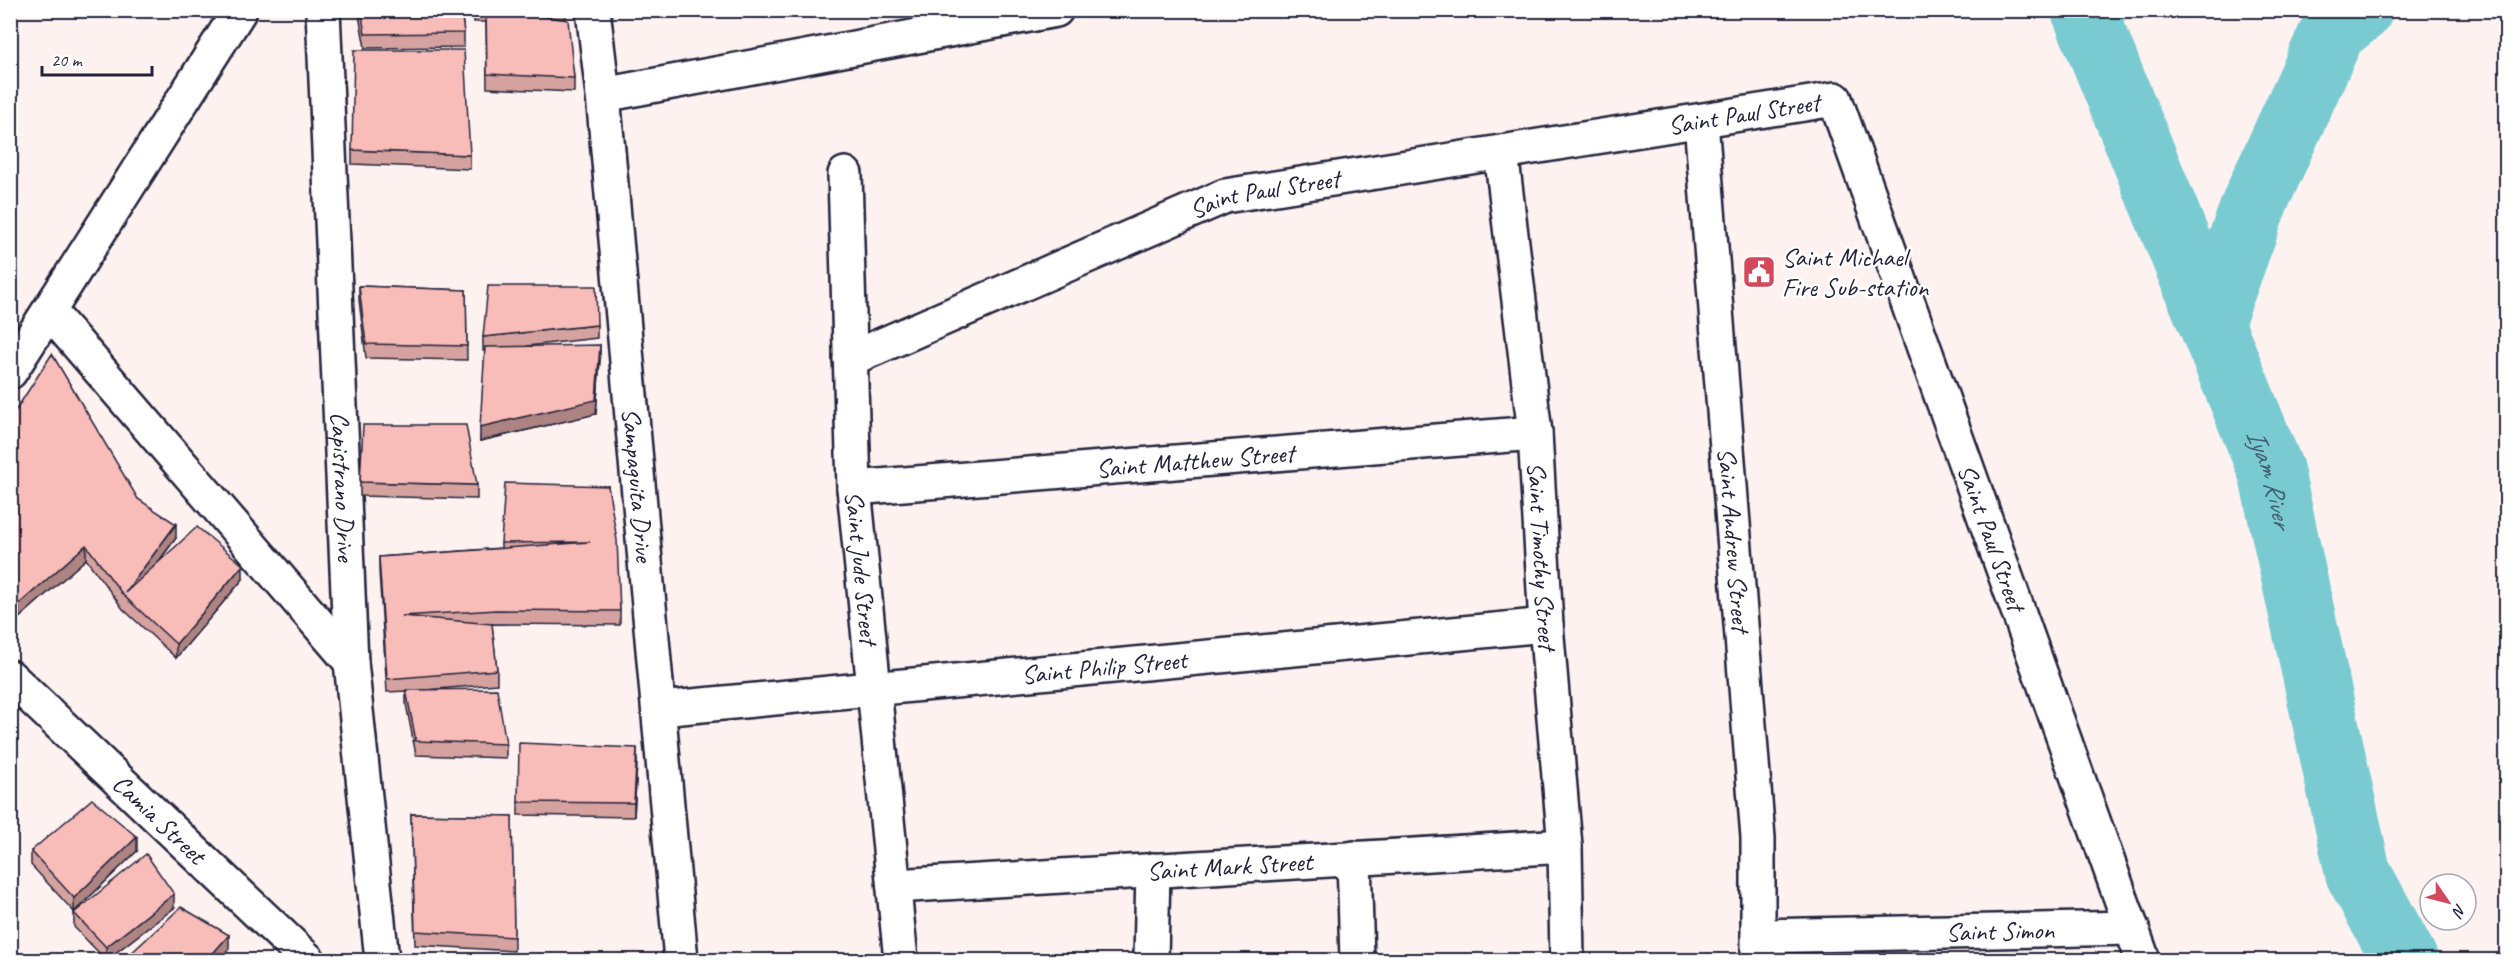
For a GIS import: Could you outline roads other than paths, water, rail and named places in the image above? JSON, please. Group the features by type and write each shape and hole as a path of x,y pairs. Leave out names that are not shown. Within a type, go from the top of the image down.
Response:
{"street":[{"path":"10,372 240,10"},
{"name":"Capistrano Drive","path":"323,10 351,662 382,960"},
{"name":"Sampaguita Drive","path":"593,10 603,95 660,709 681,960"},
{"path":"603,95 1056,10"},
{"name":"Saint Paul Street","path":"850,359 1225,196 1835,99 2143,960"},
{"name":"Saint Andrew Street","path":"1701,121 1758,837 1758,948"},
{"name":"Saint Timothy Street","path":"1502,152 1535,433 1546,625 1565,846 1567,960"},
{"name":"Saint Jude Street","path":"845,174 854,488 876,690 901,960"},
{"path":"49,311 351,662"},
{"name":"Saint Matthew Street","path":"854,488 1535,433"},
{"name":"Saint Philip Street","path":"660,709 1546,625"},
{"name":"Camia Street","path":"10,677 308,960"},
{"name":"Saint Mark Street","path":"894,886 1565,846"},
{"path":"1354,858 1358,960"},
{"path":"1151,960 1153,870"},
{"name":"Saint Simon","path":"1758,948 2132,928"}],"waterway":[{"name":"Iyam River","path":"2084,10 2271,471 2358,873 2405,960"},
{"path":"2211,322 2255,202 2333,31 2360,10"}],"place":[{"name":"Saint Michael Fire Sub-station","path":"1759,272"}]}
